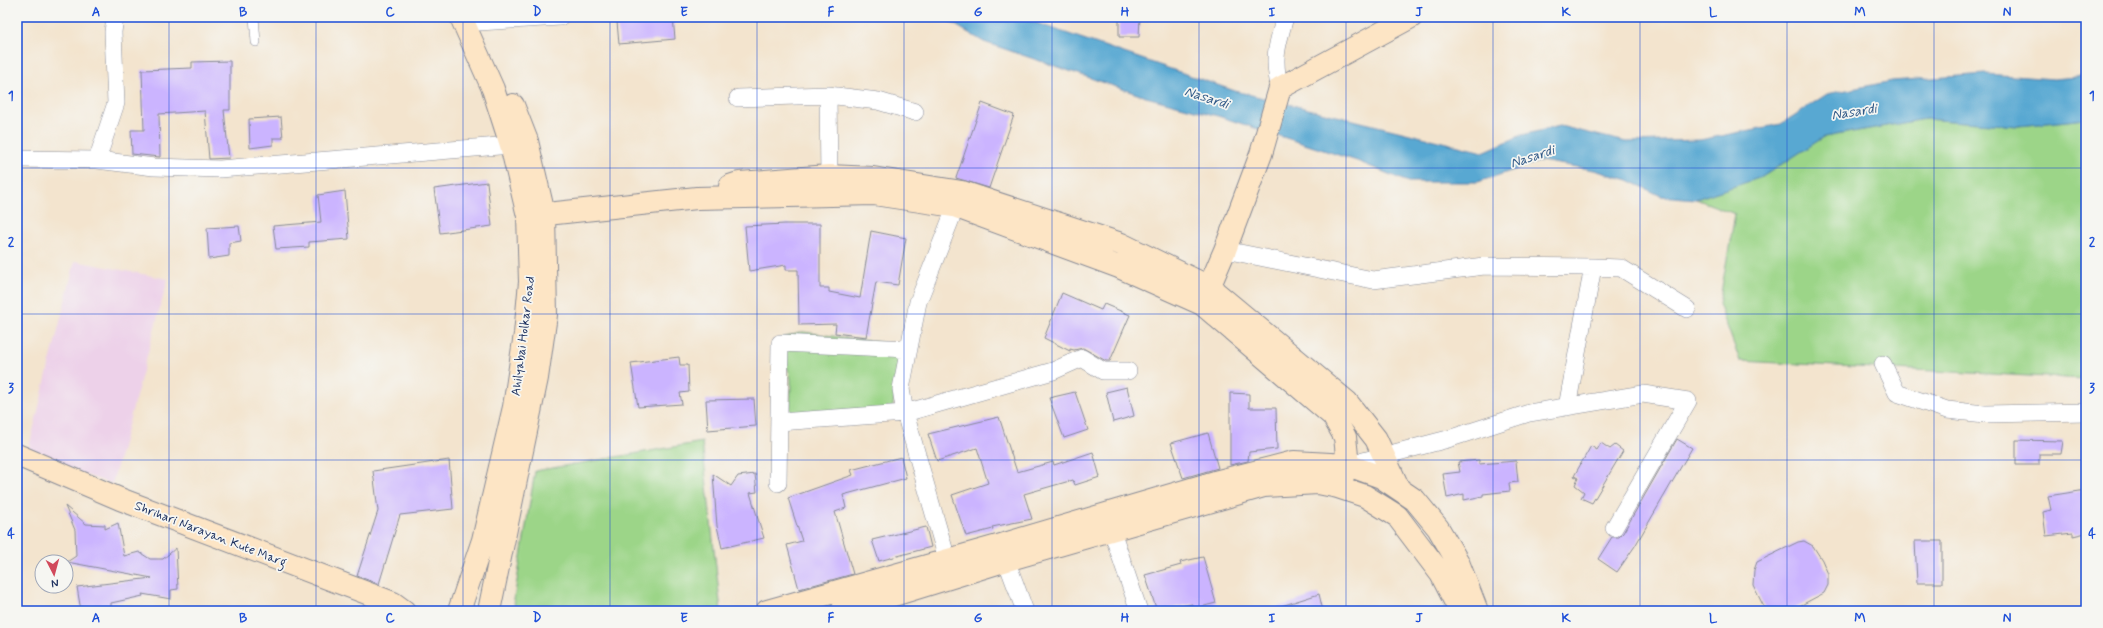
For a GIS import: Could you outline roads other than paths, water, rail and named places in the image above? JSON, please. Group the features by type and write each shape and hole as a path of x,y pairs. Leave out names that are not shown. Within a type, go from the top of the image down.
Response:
{"main road":[{"path":"1206,295 1225,250 1261,154 1280,88 1411,17"},
{"name":"Ahilyabai Holkar Road","path":"472,19 503,77 536,215 546,315 537,378 488,611"},
{"path":"697,198 739,184 829,176 873,178 958,199 1119,268 1206,295 1347,402 1376,439 1399,489"},
{"path":"536,215 697,198 874,194 958,199"},
{"name":"Ahilyabai Holkar Road","path":"459,611 483,540 514,407 525,334 536,215"},
{"path":"1206,295 1334,416 1345,437 1348,465 1338,487"},
{"name":"Shrihari Narayan Kute Marg","path":"17,455 120,499 393,602 404,611"},
{"path":"842,611 1004,553 1216,482 1294,462 1348,465 1381,477 1415,500 1438,528 1458,562 1477,611"},
{"path":"767,611 947,560 1004,553 1112,531 1264,486 1318,483 1338,487 1365,496 1397,516 1441,574 1460,611"}],"street":[{"path":"97,160 116,103 113,32 115,17"},
{"path":"472,19 560,17"},
{"path":"1280,88 1275,62 1276,47 1285,17"},
{"path":"828,95 829,176"},
{"path":"738,98 828,95 878,101 916,112"},
{"path":"17,159 97,160 154,167 220,168 519,143"},
{"path":"947,560 905,413 901,389 918,302 958,199"},
{"path":"1225,250 1373,280 1484,266 1621,268 1687,309"},
{"path":"1567,407 1593,267"},
{"path":"778,483 780,343 909,349"},
{"path":"779,422 905,413 1053,371 1082,358 1103,371 1128,371"},
{"path":"1883,364 1896,393 1947,410 1985,414 2086,412"},
{"path":"1348,465 1448,439 1528,413 1643,394 1688,401 1614,528"},
{"path":"1112,531 1139,611"},
{"path":"1004,553 1025,611"}],"lane":[{"path":"254,17 256,42"}],"water":[{"name":"Nasardi","path":"942,17 1019,17 1235,91 1483,152 1522,135 1560,126 1626,142 1700,140 1781,124 1827,94 1892,81 1986,74 2054,79 2086,76 2086,119 2018,126 1925,119 1824,137 1762,177 1696,199 1661,196 1628,180 1594,170 1541,161 1478,182 1408,182 1357,161 1218,116 1146,97 984,42"}]}
